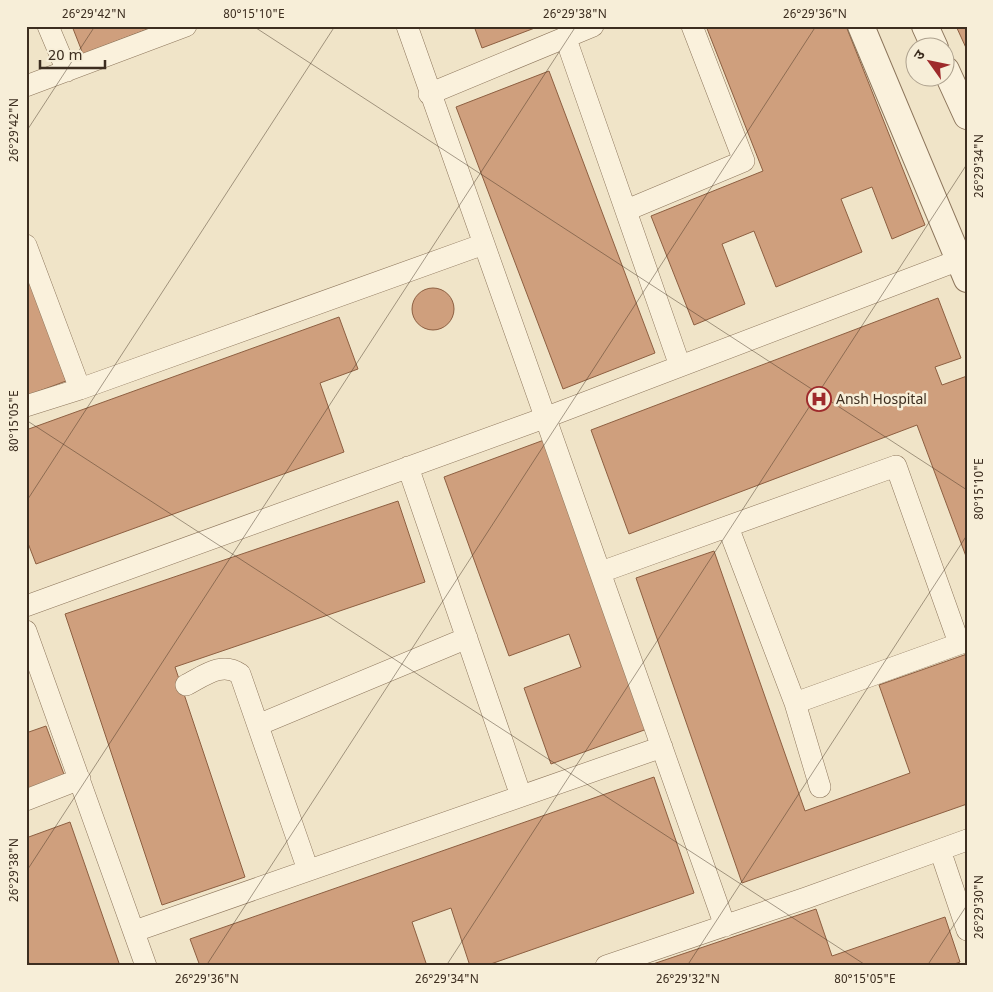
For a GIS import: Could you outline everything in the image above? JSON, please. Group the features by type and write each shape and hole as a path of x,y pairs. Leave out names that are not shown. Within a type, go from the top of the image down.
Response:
{"street":[{"path":"48,26 67,71"},
{"path":"26,86 186,26"},
{"path":"407,26 429,94 547,417 725,926"},
{"path":"429,94 593,26"},
{"path":"627,210 744,161 692,26"},
{"path":"26,606 547,417 680,366 964,265 861,26"},
{"path":"926,26 931,38"},
{"path":"566,38 680,366"},
{"path":"954,88 967,116"},
{"path":"26,406 80,389 484,244"},
{"path":"26,245 80,389"},
{"path":"601,572 896,466 963,642 794,703"},
{"path":"408,468 521,796"},
{"path":"728,527 794,703 820,787"},
{"path":"26,631 146,966"},
{"path":"258,725 467,638"},
{"path":"186,685 222,667 231,668 240,674 308,870"},
{"path":"135,931 662,746"},
{"path":"26,800 80,779"},
{"path":"606,966 967,840"},
{"path":"940,850 967,930"}],"building":[{"path":"72,26 156,26 83,54"},
{"path":"474,26 540,26 482,48"},
{"path":"706,26 846,26 925,225 892,239 872,187 841,199 862,252 776,287 754,231 722,244 745,304 694,325 651,216 763,171"},
{"path":"956,26 967,26 967,50"},
{"path":"549,71 655,353 563,389 456,107"},
{"path":"26,269 66,381 26,396"},
{"path":"433,288 448,294 454,309 448,324 433,330 418,324 412,309 418,294"},
{"path":"938,298 961,358 935,367 942,385 967,376 967,559 917,425 629,534 591,430"},
{"path":"339,317 358,369 320,383 344,452 36,564 26,538 26,430"},
{"path":"544,440 647,729 551,764 524,688 581,667 569,634 509,656 444,477"},
{"path":"398,501 425,582 175,667 245,877 162,905 65,614"},
{"path":"714,551 805,811 910,773 879,685 967,654 967,804 742,883 636,578"},
{"path":"46,726 65,777 26,791 26,733"},
{"path":"654,777 694,893 485,966 470,966 451,908 412,922 427,966 200,966 190,939"},
{"path":"70,822 120,966 26,966 26,838"},
{"path":"816,909 832,956 945,917 960,962 949,966 647,966"}],"place":[{"name":"Ansh Hospital","path":"819,399"}]}
